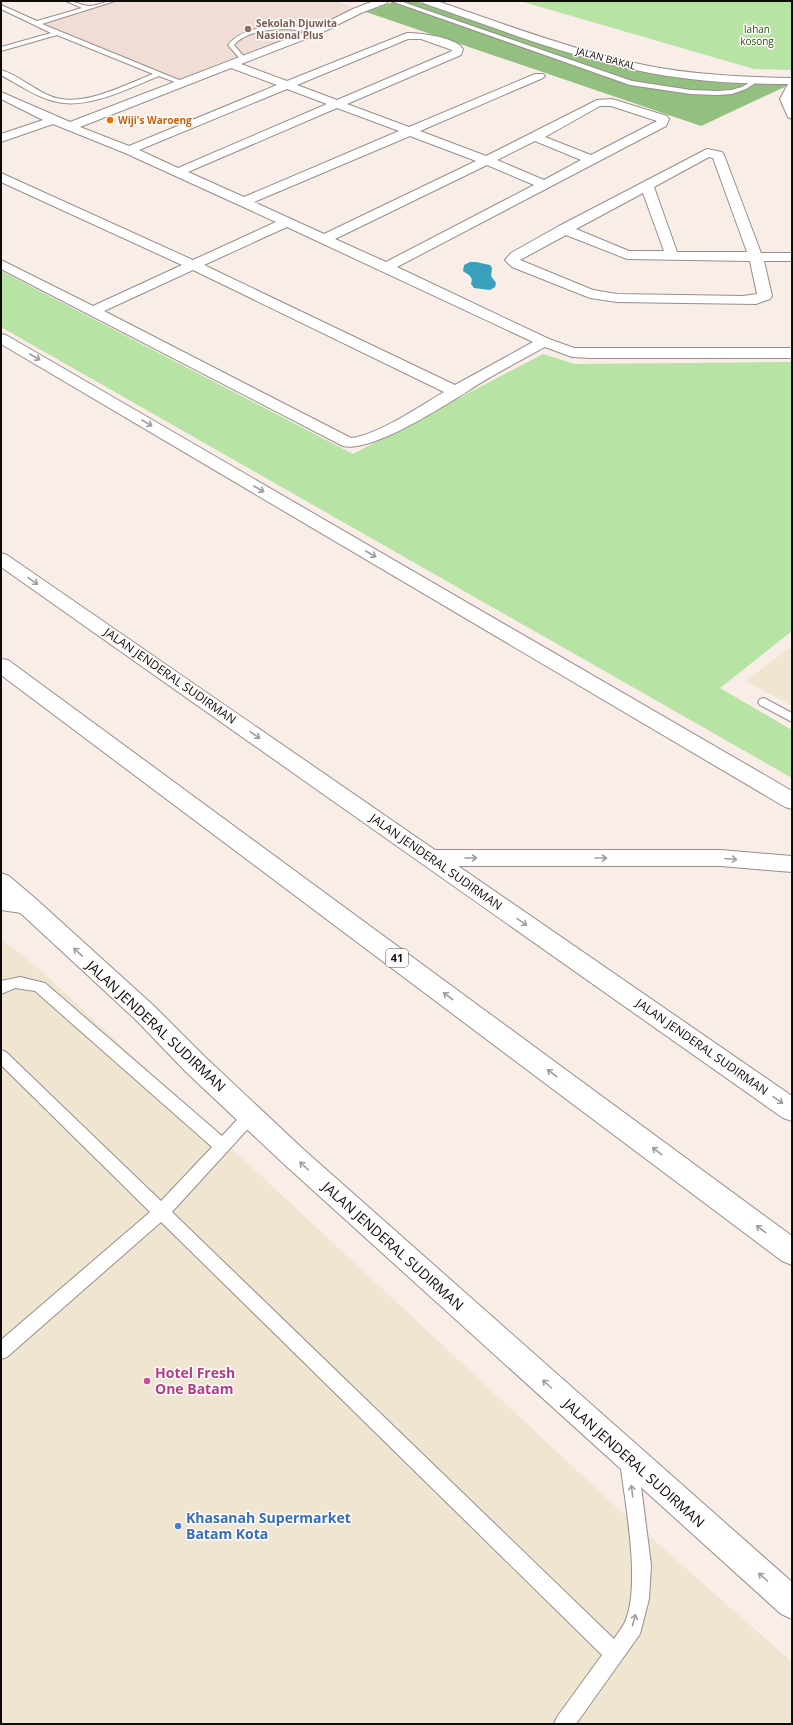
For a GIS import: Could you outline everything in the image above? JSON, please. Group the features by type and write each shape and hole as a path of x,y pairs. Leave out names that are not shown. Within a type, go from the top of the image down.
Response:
{"main road":[{"path":"71,126 317,31 357,11 383,1"},
{"name":"JALAN BAKAL","path":"427,1 542,40 637,66 683,75 792,81"},
{"path":"129,150 407,36 422,36 455,46 458,49 457,53 178,172"},
{"path":"230,64 340,104 486,160 546,185"},
{"path":"244,202 539,76"},
{"path":"790,108 786,99 792,86"},
{"path":"1,95 53,120 129,150 178,172 386,267 544,342 565,350 581,353 792,353"},
{"path":"324,239 535,137 602,102 618,103 663,119 662,123 546,185 386,267"},
{"path":"1,138 53,120"},
{"path":"535,137 591,160"},
{"path":"707,152 716,153 756,257 765,296 756,300 617,298 602,296 590,294 517,264 512,260 516,256 564,229 703,154 707,152"},
{"path":"1,177 193,265 456,392"},
{"path":"647,185 672,256"},
{"path":"93,311 287,222"},
{"path":"564,229 627,254 792,257"},
{"path":"1,264 350,443 360,442 372,438 544,342"},
{"path":"1,338 792,801"},
{"name":"JALAN JENDERAL SUDIRMAN","path":"1,559 792,1110"},
{"name":"41","path":"1,664 792,1252"},
{"path":"432,858 721,858 792,864"},
{"name":"JALAN JENDERAL SUDIRMAN","path":"1,882 145,1013 195,1064 252,1115 294,1157 792,1603"},
{"path":"1,901 28,905"}],"lane":[{"path":"69,1 87,8"},
{"path":"37,24 112,1"},
{"path":"394,1 630,83 691,92 717,93 732,92 744,88 755,80"},
{"path":"7,4 1,7 57,33 182,83"},
{"path":"243,59 231,45 236,39 245,35 278,26 294,26 317,31"},
{"path":"1,49 57,33"},
{"path":"1,72 54,100 72,102 100,96 159,74"},
{"path":"764,702 792,718"},
{"path":"1,988 14,983 29,983 40,987 222,1146"},
{"path":"1,1056 615,1654"},
{"path":"1,1351 161,1212 252,1115"},
{"path":"564,1724 633,1627 640,1599 642,1565 628,1457"}],"shaded area":[{"path":"119,1 336,1 366,12 182,83 37,23"},
{"path":"792,646 792,706 746,681"},
{"path":"1,939 36,966 614,1505 792,1662 792,1724 1,1724"}],"green space":[{"path":"396,1 416,1 522,37 594,59 630,68 666,75 714,81 791,84 701,126 366,12"},
{"name":"lahan kosong","path":"520,1 792,1 792,70 754,69"},
{"path":"1,271 353,454 543,354 575,364 792,362 792,631 720,688 792,730 792,778 1,327"}],"water":[{"path":"470,262 490,265 492,268 491,276 496,283 495,287 490,290 474,288 471,284 471,277 463,271 464,265"}],"place":[{"name":"Sekolah Djuwita Nasional Plus","path":"248,29"},
{"name":"Wiji's Waroeng","path":"110,120"},
{"name":"Hotel Fresh One Batam","path":"147,1381"},
{"name":"Khasanah Supermarket Batam Kota","path":"178,1526"}]}
